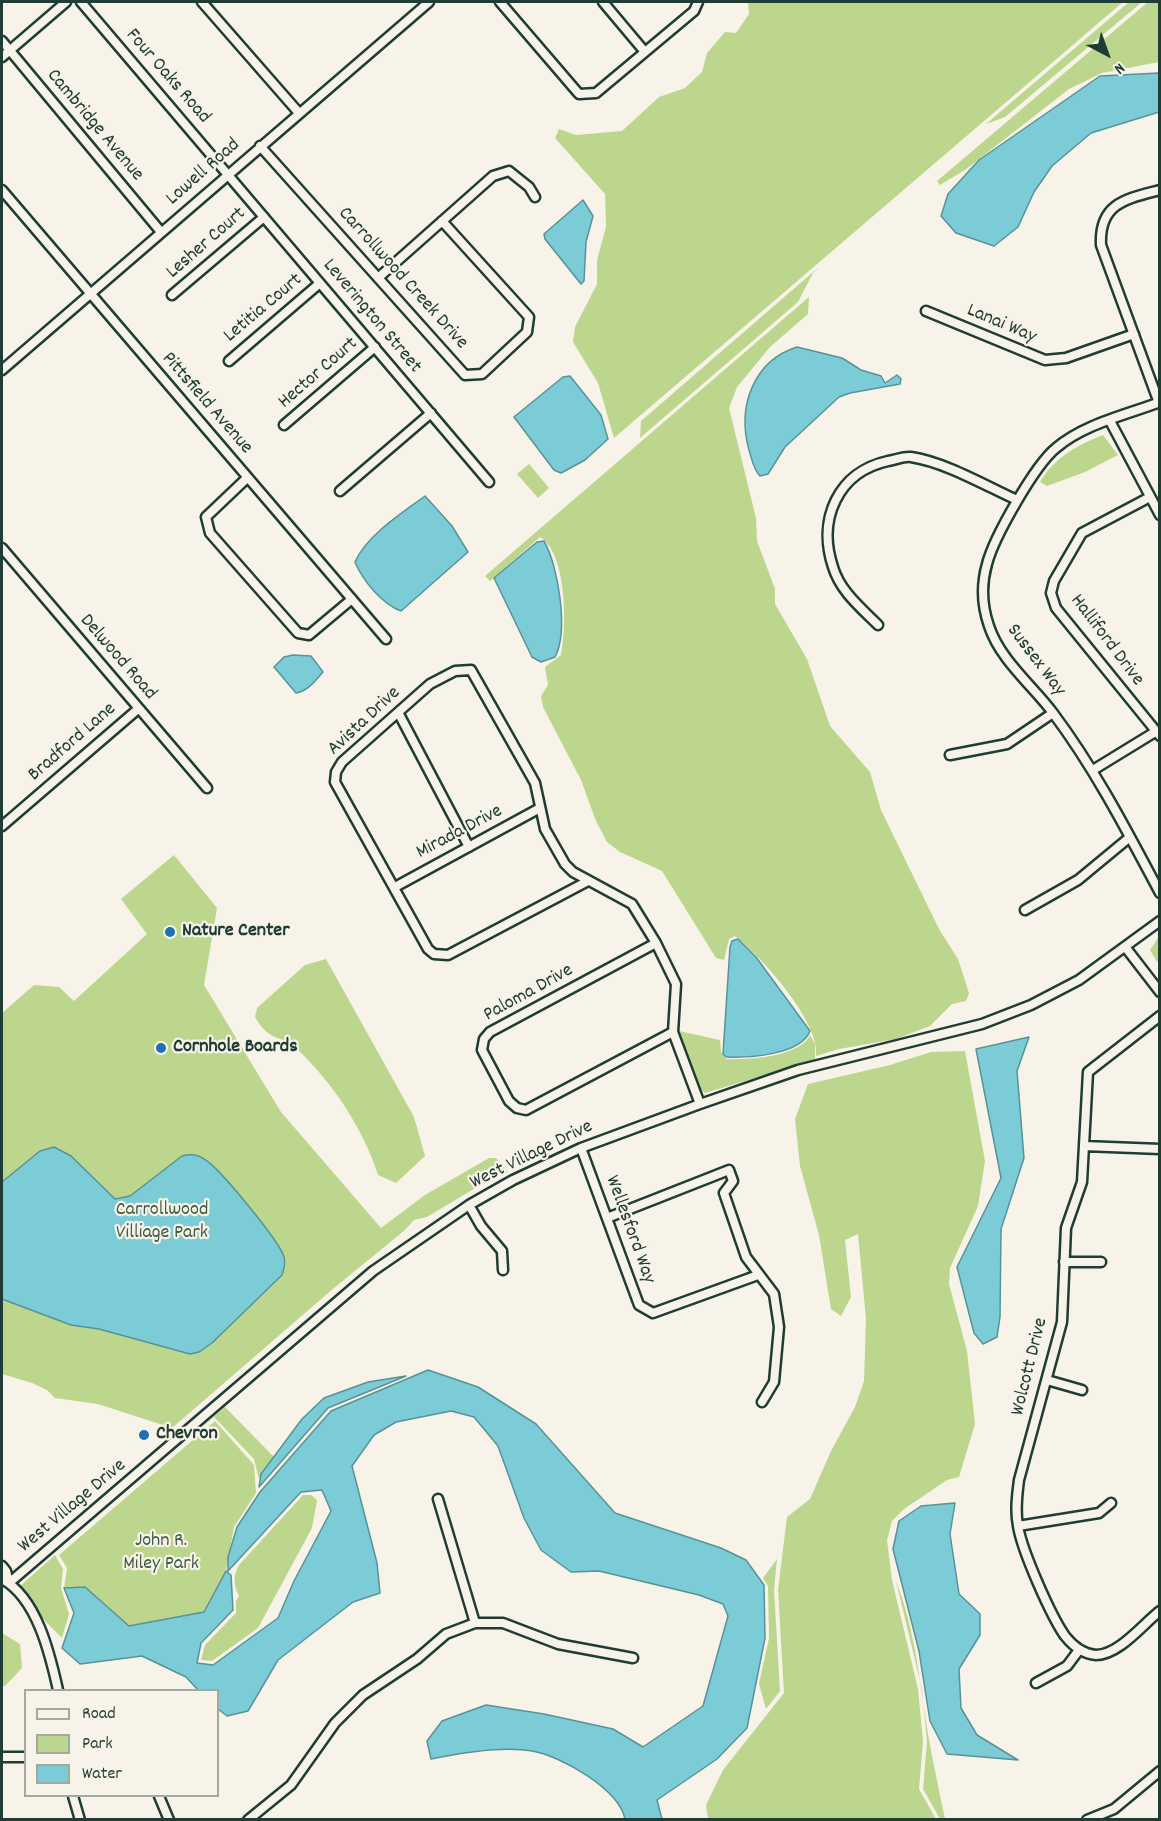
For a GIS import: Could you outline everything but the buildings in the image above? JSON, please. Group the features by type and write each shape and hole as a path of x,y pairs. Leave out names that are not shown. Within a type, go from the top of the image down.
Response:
{"street":[{"path":"2,57 66,2"},
{"name":"Four Oaks Road","path":"81,2 229,173"},
{"path":"202,2 299,113"},
{"name":"Lowell Road","path":"2,370 429,2"},
{"path":"500,2 579,94 596,93 694,11 698,2"},
{"path":"603,2 645,52"},
{"name":"Cambridge Avenue","path":"2,41 161,232"},
{"name":"Carrollwood Creek Drive","path":"260,146 465,375 482,374 527,332 530,317 442,220"},
{"path":"378,278 493,176 510,171 529,187 535,197"},
{"name":"Leverington Street","path":"229,173 489,482"},
{"name":"Pittsfield Avenue","path":"2,190 386,639"},
{"path":"1159,403 1101,245 1101,230 1105,217 1115,206 1126,199 1160,190"},
{"name":"Lesher Court","path":"172,295 264,217"},
{"name":"Letitia Court","path":"229,361 320,283"},
{"name":"Lanai Way","path":"926,311 1045,360 1066,358 1134,334"},
{"name":"Hector Court","path":"284,425 375,347"},
{"name":"Sussex Way","path":"1159,403 1077,434 1055,448 1038,467 1017,500 987,561 983,584 984,608 990,629 1000,648 1053,713 1093,770 1160,893"},
{"path":"340,491 431,413"},
{"path":"1110,421 1160,515"},
{"path":"878,625 847,592 833,569 827,544 828,520 834,501 847,483 864,468 909,457 935,465 1017,500"},
{"path":"247,478 206,517 210,533 223,549 298,633 309,636 352,599"},
{"name":"Halliford Drive","path":"1150,497 1082,533 1054,581 1051,593 1056,608 1157,734"},
{"name":"Delwood Road","path":"2,549 207,788"},
{"name":"Avista Drive","path":"588,881 448,955 434,954 428,949 335,782 336,772 342,762 399,714 430,684 455,671 471,670 534,783 545,829 564,864 588,881 632,904 656,943 676,984 673,1032 700,1104"},
{"name":"Bradford Lane","path":"2,826 138,709"},
{"path":"950,755 1007,744 1053,713"},
{"path":"399,714 470,847"},
{"path":"1093,770 1157,734"},
{"name":"Mirada Drive","path":"395,887 540,808"},
{"path":"1025,910 1078,880 1130,837"},
{"name":"West Village Drive","path":"5,1581 373,1271 469,1205 581,1148 700,1104 798,1070 982,1024 1031,1005 1079,980 1126,948 1160,921"},
{"name":"Paloma Drive","path":"656,943 490,1032 484,1040 482,1050 509,1101 517,1108 526,1110 673,1032"},
{"path":"1126,948 1160,992"},
{"name":"Wolcott Drive","path":"1079,1650 1065,1635 1027,1557 1018,1526 1019,1480 1062,1322 1066,1228 1082,1182 1088,1072 1160,1016"},
{"path":"1084,1146 1160,1149"},
{"name":"Wellesford Way","path":"581,1148 639,1305 644,1310 653,1313 758,1275"},
{"path":"607,1218 729,1170 733,1181 724,1193 726,1204 746,1257 774,1294 779,1327 774,1382 762,1402"},
{"path":"469,1205 481,1226 502,1251 503,1270"},
{"path":"1064,1262 1101,1262"},
{"path":"1047,1380 1082,1390"},
{"path":"438,1499 475,1623"},
{"path":"1018,1526 1099,1513 1111,1503"},
{"path":"2,1566 6,1571 5,1581 29,1607 51,1658 58,1689"},
{"path":"1036,1683 1067,1666 1079,1650 1096,1655 1114,1649 1160,1611"},
{"path":"248,1820 291,1785 335,1724 363,1695 417,1659 446,1634 475,1623 503,1623 558,1644 633,1658"},
{"path":"2,1757 24,1757"},
{"path":"1087,1820 1097,1818 1114,1809 1160,1771"},
{"path":"73,1797 80,1820"},
{"path":"159,1797 169,1820"}],"green space":[{"path":"748,2 1123,2 614,438 598,383 573,342 575,327 597,284 597,260 606,227 605,194 555,138 559,129 576,135 622,131 659,97 685,88 702,72 707,53 725,32 736,33 749,14"},
{"path":"1129,2 1142,2 1005,117 986,124"},
{"path":"1148,2 1159,2 1159,62 1102,73 1069,89 965,170 940,185 937,181"},
{"path":"819,267 813,273 798,302 640,438 641,421"},
{"path":"809,297 808,314 770,347 737,387 729,408 756,518 757,541 775,589 775,604 807,659 830,726 870,772 881,810 939,929 958,959 969,993 966,1001 952,1004 930,1026 896,1039 839,1049 816,1056 815,1042 809,1026 787,991 759,958 735,936 729,939 724,960 716,958 662,871 620,852 607,842 596,821 581,780 543,707 541,696 548,685 545,667 561,655 564,627 560,574 556,558 549,546 540,537 490,581 485,576"},
{"path":"1103,435 1118,455 1085,472 1047,486 1040,482 1052,466 1067,453"},
{"path":"529,464 549,488 538,498 517,474"},
{"name":"Carrollwood Villiage Park","path":"174,855 217,908 204,985 281,1112 381,1228 425,1195 489,1158 496,1158 508,1172 487,1181 427,1217 414,1220 404,1231 334,1288 172,1428 98,1404 55,1398 47,1390 32,1383 2,1374 2,1013 34,985 59,987 74,1001 147,934 121,899"},
{"path":"1159,936 1159,960 1157,962 1150,950"},
{"path":"326,959 414,1117 425,1156 396,1183 378,1175 356,1124 323,1077 298,1050 270,1034 255,1017 257,1008 305,965"},
{"path":"679,1031 720,1040 721,1052 726,1059 760,1058 785,1053 796,1048 810,1035 815,1044 815,1060 705,1093 698,1087 679,1038"},
{"path":"965,1051 985,1161 978,1206 950,1268 949,1284 967,1351 975,1424 959,1477 947,1480 904,1509 892,1521 887,1540 892,1580 918,1689 923,1741 919,1789 936,1819 708,1819 706,1805 723,1770 784,1693 778,1590 787,1517 810,1499 831,1451 855,1407 864,1381 866,1319 858,1234 845,1240 851,1297 841,1316 831,1309 819,1235 800,1166 795,1119 808,1084 890,1065 931,1052"},
{"path":"225,1407 274,1457 259,1479 254,1459 214,1417 157,1466"},
{"name":"John R. Miley Park","path":"215,1421 254,1465 256,1493 234,1527 226,1571 204,1612 129,1626 85,1587 64,1588 67,1568 59,1555"},
{"path":"303,1495 311,1495 317,1500 312,1528 258,1628 212,1661 201,1660 205,1645 236,1613 236,1601 239,1596 234,1580 239,1565"},
{"path":"55,1555 63,1569 61,1588 69,1614 62,1638 35,1611 18,1588"},
{"path":"777,1559 774,1590 780,1691 766,1709 759,1684 769,1638 768,1586 763,1578"},
{"path":"896,1581 908,1618 920,1682"},
{"path":"2,1633 20,1644 22,1668 5,1686 2,1686"},
{"path":"923,1701 945,1819 940,1819 923,1789 927,1742"}],"water":[{"path":"1159,73 1159,112 1091,133 1052,166 1034,192 1018,227 994,246 956,233 941,216 948,194 979,160 1100,76"},
{"path":"583,200 593,216 586,242 584,281 581,284 545,239 544,234"},
{"path":"797,347 842,358 861,370 881,376 885,383 897,375 901,379 900,384 839,397 785,447 768,474 760,476 753,464 746,434 747,402 759,374 769,363"},
{"path":"570,376 601,415 608,439 585,460 561,473 554,470 514,417 563,377"},
{"path":"425,496 452,526 468,552 401,611 387,603 374,591 355,562 376,534"},
{"path":"544,541 557,581 561,631 555,657 541,662 532,657 494,578 537,542"},
{"path":"311,656 323,672 308,688 296,693 274,667 284,657"},
{"path":"738,939 756,957 810,1031 805,1039 796,1045 760,1056 726,1057 723,1054 730,947 732,941"},
{"path":"1029,1037 1017,1071 1024,1158 1001,1229 1000,1317 997,1337 983,1344 974,1333 957,1267 1001,1178 976,1049"},
{"path":"54,1147 71,1156 115,1199 130,1196 182,1156 201,1157 234,1189 272,1236 284,1257 282,1275 212,1343 199,1352 190,1354 99,1329 71,1325 2,1299 2,1182 40,1151"},
{"path":"428,1370 478,1387 536,1424 615,1513 721,1548 746,1560 764,1585 765,1638 747,1728 717,1759 657,1800 662,1819 625,1819 612,1796 601,1786 573,1767 544,1754 521,1750 495,1750 431,1759 427,1741 442,1721 486,1705 544,1714 613,1729 643,1747 703,1706 728,1616 723,1604 699,1595 599,1571 571,1572 541,1550 524,1518 498,1446 474,1417 451,1411 396,1422 374,1435 352,1466 377,1563 380,1593 353,1602 278,1660 248,1711 227,1716 219,1710 219,1689 197,1689 186,1677 142,1656 80,1664 62,1648 74,1613 64,1588 85,1587 129,1626 204,1612 226,1571 231,1575 233,1610 201,1643 197,1663 213,1665 278,1618 294,1581 331,1511 322,1490 301,1492 228,1571 228,1557 237,1527 260,1492 331,1411"},
{"path":"406,1376 328,1408 259,1487 261,1474 302,1419 324,1398 368,1382"},
{"path":"955,1503 950,1534 959,1594 980,1614 980,1635 959,1669 961,1708 977,1735 1018,1760 947,1754 930,1721 919,1651 893,1549 899,1521 921,1506"}],"place":[{"name":"Nature Center","path":"170,932"},
{"name":"Cornhole Boards","path":"161,1048"},
{"name":"Chevron","path":"144,1435"}]}
